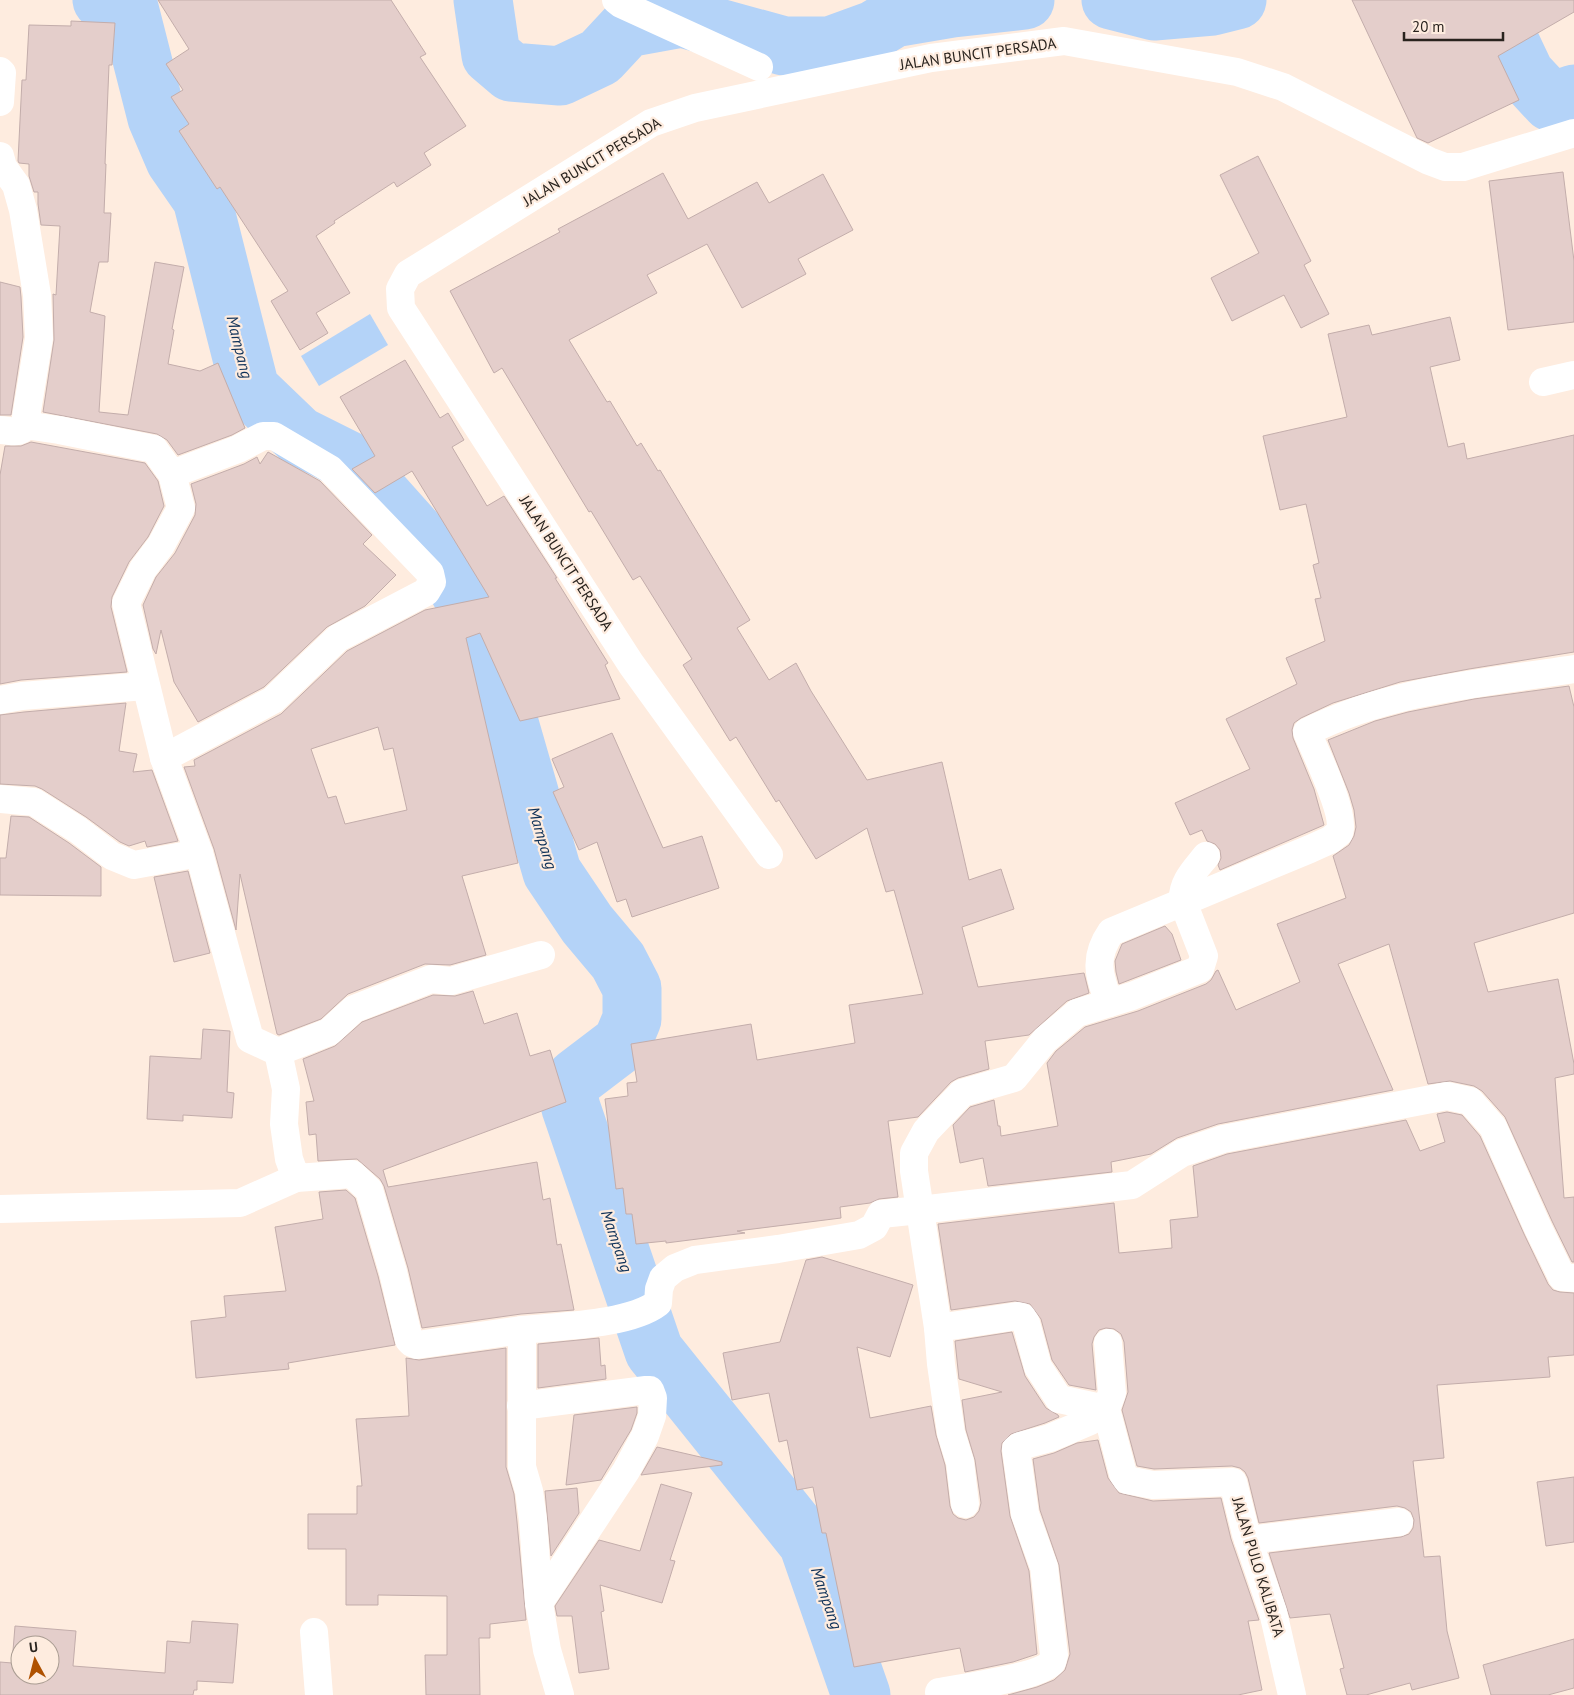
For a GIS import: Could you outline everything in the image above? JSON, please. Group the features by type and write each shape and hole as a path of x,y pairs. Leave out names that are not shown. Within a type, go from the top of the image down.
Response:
{"street":[{"path":"619,2 759,66"},
{"name":"JALAN BUNCIT PERSADA","path":"769,855 631,664 401,308 400,289 408,274 652,123 695,108 931,58 1055,42 1064,41 1237,72 1282,88 1429,161 1445,167 1463,167 1574,133"},
{"path":"0,71 2,73 0,102"},
{"path":"0,156 3,167 16,185 23,210 37,295 39,338 26,417 27,423 20,432 0,430"},
{"path":"1542,382 1574,375"},
{"path":"27,423 32,426 154,449 172,474 181,508 161,545 143,569 126,603 164,758 199,853 250,1040 278,1052 329,1032 354,1009 431,979 451,981 541,955"},
{"path":"164,758 273,700 338,638 426,592 432,582 430,573 330,469 274,436 263,436 238,449 172,474"},
{"path":"1109,1003 1103,987 1098,959 1103,942 1110,932 1310,849 1330,840 1339,833 1341,824 1336,803 1307,732 1327,722 1415,694 1574,669"},
{"path":"0,700 22,696 145,686"},
{"path":"0,799 34,802 78,830 112,856 134,865 199,853"},
{"path":"965,1504 960,1462 952,1433 941,1364 938,1328 914,1171 914,1153 926,1131 962,1093 1014,1078 1045,1040 1077,1013 1200,969 1204,956 1183,902 1182,893 1189,878 1206,856"},
{"path":"278,1052 286,1090 284,1124 289,1159 296,1178"},
{"path":"0,1209 240,1204 296,1178 352,1174 369,1190 409,1340 412,1344 418,1345 522,1330 606,1321 624,1317 652,1308 658,1303 659,1289 663,1278 675,1268 695,1260 859,1235 874,1227 881,1214 1132,1185 1182,1153 1223,1139 1447,1096 1470,1101 1493,1127 1562,1277 1574,1278"},
{"path":"938,1328 1017,1316 1022,1318 1026,1322 1038,1367 1059,1399 1106,1409"},
{"path":"522,1330 522,1467 530,1491 539,1603 547,1650 560,1695"},
{"path":"939,1692 1012,1680 1047,1666 1052,1662 1054,1655 1044,1567 1025,1514 1016,1449 1020,1446 1050,1438 1090,1421 1106,1409 1112,1393 1108,1343"},
{"path":"521,1406 646,1390 650,1390 654,1398 652,1416 636,1454 539,1603"},
{"name":"JALAN PULO KALIBATA","path":"1106,1409 1123,1474 1127,1480 1153,1485 1233,1482 1248,1540 1273,1612 1292,1695"},
{"path":"1248,1540 1399,1522"},
{"path":"314,1632 319,1695"}],"water":[{"path":"370,314 388,345 319,386 301,356"}],"building":[{"path":"158,0 391,0 426,54 420,57 466,126 424,153 431,165 397,187 394,182 334,221 335,223 316,236 350,293 316,313 328,333 300,350 271,301 288,291 220,187 217,189 179,131 189,124 171,97 183,90 166,64 189,49"},
{"path":"1352,0 1574,0 1574,12 1498,56 1519,100 1428,143 1417,138"},
{"path":"71,21 115,23 112,65 109,65 105,164 104,213 111,213 108,262 99,262 90,312 105,316 99,412 128,415 155,262 184,267 172,329 174,330 168,364 200,371 218,363 245,428 232,435 178,455 167,440 157,434 43,412 54,340 53,294 56,295 60,226 41,225 38,192 34,192 29,176 29,164 19,163 18,161 22,80 26,80 29,25 71,26"},
{"path":"1258,156 1311,261 1304,265 1329,314 1301,328 1284,295 1232,321 1211,278 1259,253 1220,175"},
{"path":"1563,172 1574,261 1574,322 1508,330 1489,181"},
{"path":"663,173 688,219 757,182 769,203 823,174 853,230 798,259 806,274 742,308 707,244 647,275 657,293 569,340 607,402 610,401 637,446 641,443 658,471 660,470 750,620 737,628 769,680 796,663 811,691 867,780 942,762 969,880 1001,869 1014,909 962,927 978,987 1084,973 1089,993 1067,1001 1029,1035 985,1041 989,1069 958,1078 951,1082 918,1117 888,1121 898,1197 840,1207 841,1218 737,1231 745,1233 666,1243 666,1241 636,1244 632,1214 626,1214 623,1188 616,1189 605,1099 628,1096 627,1083 637,1082 631,1044 751,1024 757,1060 855,1043 849,1005 923,994 894,890 886,892 867,828 816,859 779,800 776,802 736,737 730,741 683,665 692,659 640,576 633,580 591,511 589,512 502,368 494,373 450,291 560,232 558,229"},
{"path":"0,282 20,287 21,297 23,337 11,415 0,415"},
{"path":"1450,317 1460,360 1430,367 1448,447 1464,443 1467,459 1574,435 1574,652 1400,682 1333,703 1301,718 1294,723 1292,730 1293,738 1314,789 1324,825 1220,870 1218,865 1221,858 1220,850 1215,844 1207,841 1202,830 1190,835 1175,803 1250,769 1226,719 1297,684 1286,658 1325,641 1315,599 1321,598 1313,565 1319,563 1306,504 1280,510 1263,436 1347,417 1328,334 1369,325 1372,335"},
{"path":"405,360 440,418 448,413 464,440 452,447 487,506 504,496 557,578 555,578 608,663 605,665 620,699 520,721 480,633 466,638 518,863 462,876 486,955 450,965 425,964 348,994 321,1019 279,1035 277,1034 240,874 236,930 214,849 184,767 195,766 194,760 281,714 347,651 425,610 489,597 412,471 375,493 352,469 375,456 340,397","holes":["378,727 384,750 393,748 407,810 345,824 336,796 328,798 311,749"]},
{"path":"31,442 145,463 158,481 164,506 148,537 129,562 112,597 111,607 127,672 21,680 0,684 0,475 5,446 21,446"},
{"path":"268,452 320,481 372,535 363,544 396,575 365,606 327,627 264,687 198,722 174,682 161,630 156,654 153,649 143,605 156,577 175,553 195,515 196,504 191,484 244,464 257,457 260,464"},
{"path":"1569,686 1574,707 1574,913 1474,943 1488,992 1558,979 1574,1064 1574,1074 1555,1078 1564,1198 1574,1197 1574,1262 1572,1262 1552,1221 1505,1117 1482,1091 1474,1086 1450,1081 1428,1084 1389,944 1338,964 1393,1090 1218,1124 1177,1138 1151,1154 1111,1162 1112,1172 988,1186 983,1158 960,1163 953,1125 970,1107 994,1100 1001,1136 1058,1126 1047,1063 1056,1051 1085,1027 1138,1011 1206,984 1218,970 1236,1010 1300,982 1277,924 1346,898 1333,856 1349,845 1356,827 1349,793 1328,740 1375,721 1408,712 1474,699"},
{"path":"126,703 119,751 137,754 133,772 152,770 178,841 147,847 145,841 129,846 120,842 86,817 42,789 35,786 0,784 0,715"},
{"path":"612,733 663,848 702,836 719,888 632,917 626,899 617,902 597,842 579,850 553,792 564,787 552,759"},
{"path":"11,816 29,817 101,867 101,896 0,895 0,858 6,858"},
{"path":"188,871 210,953 174,962 154,877"},
{"path":"1165,926 1172,934 1181,960 1119,984 1115,961 1122,944"},
{"path":"473,991 484,1024 517,1013 530,1056 550,1050 566,1102 383,1170 388,1187 537,1162 543,1200 550,1198 557,1245 561,1244 574,1310 521,1314 422,1328 408,1268 384,1186 380,1179 357,1159 318,1161 316,1134 309,1135 306,1102 314,1101 303,1059 335,1046 362,1022 433,995 455,996"},
{"path":"203,1029 230,1031 227,1092 234,1093 232,1118 183,1115 183,1121 147,1119 150,1056 201,1059"},
{"path":"1447,1112 1462,1115 1480,1136 1548,1284 1553,1290 1574,1293 1574,1355 1548,1357 1550,1377 1437,1385 1444,1458 1413,1461 1424,1557 1440,1556 1447,1631 1459,1678 1412,1690 1410,1683 1366,1695 1347,1695 1340,1669 1344,1668 1330,1614 1290,1618 1269,1553 1401,1537 1409,1534 1413,1528 1414,1520 1411,1512 1397,1506 1259,1523 1248,1478 1240,1468 1232,1466 1154,1469 1137,1466 1122,1410 1128,1392 1124,1342 1121,1334 1114,1329 1106,1328 1099,1330 1094,1337 1092,1344 1096,1390 1069,1385 1052,1360 1041,1319 1030,1304 1015,1301 951,1310 938,1224 1114,1203 1119,1253 1172,1248 1170,1220 1198,1217 1193,1166 1227,1154 1406,1120 1420,1151 1445,1142 1437,1114"},
{"path":"346,1190 355,1198 378,1276 395,1345 288,1363 289,1369 196,1378 191,1321 226,1317 224,1296 286,1291 275,1227 323,1219 319,1192"},
{"path":"822,1257 913,1285 890,1357 857,1347 870,1418 931,1406 936,1435 945,1465 950,1506 953,1514 958,1518 966,1520 974,1517 979,1511 981,1503 975,1460 966,1430 962,1400 1002,1392 959,1379 955,1341 1012,1332 1025,1376 1046,1408 1058,1415 1059,1417 1045,1423 1011,1434 1002,1443 1001,1451 1010,1516 1029,1571 1037,1654 1013,1662 965,1672 960,1648 854,1667 826,1533 822,1533 813,1487 797,1490 787,1440 779,1442 769,1393 732,1400 723,1353 780,1342 806,1260"},
{"path":"599,1338 601,1366 605,1365 606,1379 538,1388 538,1344"},
{"path":"506,1348 506,1467 514,1494 526,1620 490,1624 490,1638 479,1638 480,1695 426,1695 425,1655 447,1655 447,1596 378,1595 378,1605 346,1605 346,1549 308,1549 308,1514 357,1514 357,1486 362,1486 356,1419 409,1416 406,1358 419,1360"},
{"path":"637,1407 637,1413 631,1430 601,1480 566,1485 574,1415"},
{"path":"1098,1440 1108,1478 1119,1493 1153,1501 1221,1498 1231,1539 1259,1620 1248,1621 1262,1690 1238,1695 1008,1695 1054,1680 1065,1670 1070,1654 1059,1565 1040,1510 1033,1459 1054,1453 1077,1443"},
{"path":"657,1447 722,1462 722,1465 641,1475"},
{"path":"1574,1477 1574,1542 1546,1546 1537,1482"},
{"path":"661,1484 692,1493 670,1560 675,1561 662,1603 600,1585 604,1611 601,1612 609,1669 579,1673 572,1616 557,1616 555,1606 599,1540 640,1551"},
{"path":"577,1488 579,1513 551,1556 545,1491"},
{"path":"192,1621 238,1624 233,1683 197,1681 197,1690 194,1690 193,1695 0,1695 0,1662 10,1663 10,1685 60,1685 60,1635 14,1635 15,1626 76,1631 73,1666 165,1673 167,1641 190,1643"},
{"path":"1574,1639 1574,1688 1548,1695 1491,1695 1483,1665"}],"waterway":[{"name":"Mampang","path":"102,0 129,8 157,118 175,160 202,199 250,389 299,436 353,463 446,567 483,633 552,872 587,924 618,961 632,988 632,1019 622,1043 576,1078 567,1092 654,1351 808,1543 861,1695"},
{"path":"483,0 491,55 511,72 560,76 600,57 627,28 682,18 784,46 830,46 874,30 894,18 953,8 1025,0"},
{"path":"1111,0 1154,11 1213,6 1237,0"},
{"path":"1490,0 1525,74 1551,102 1574,94"}]}
